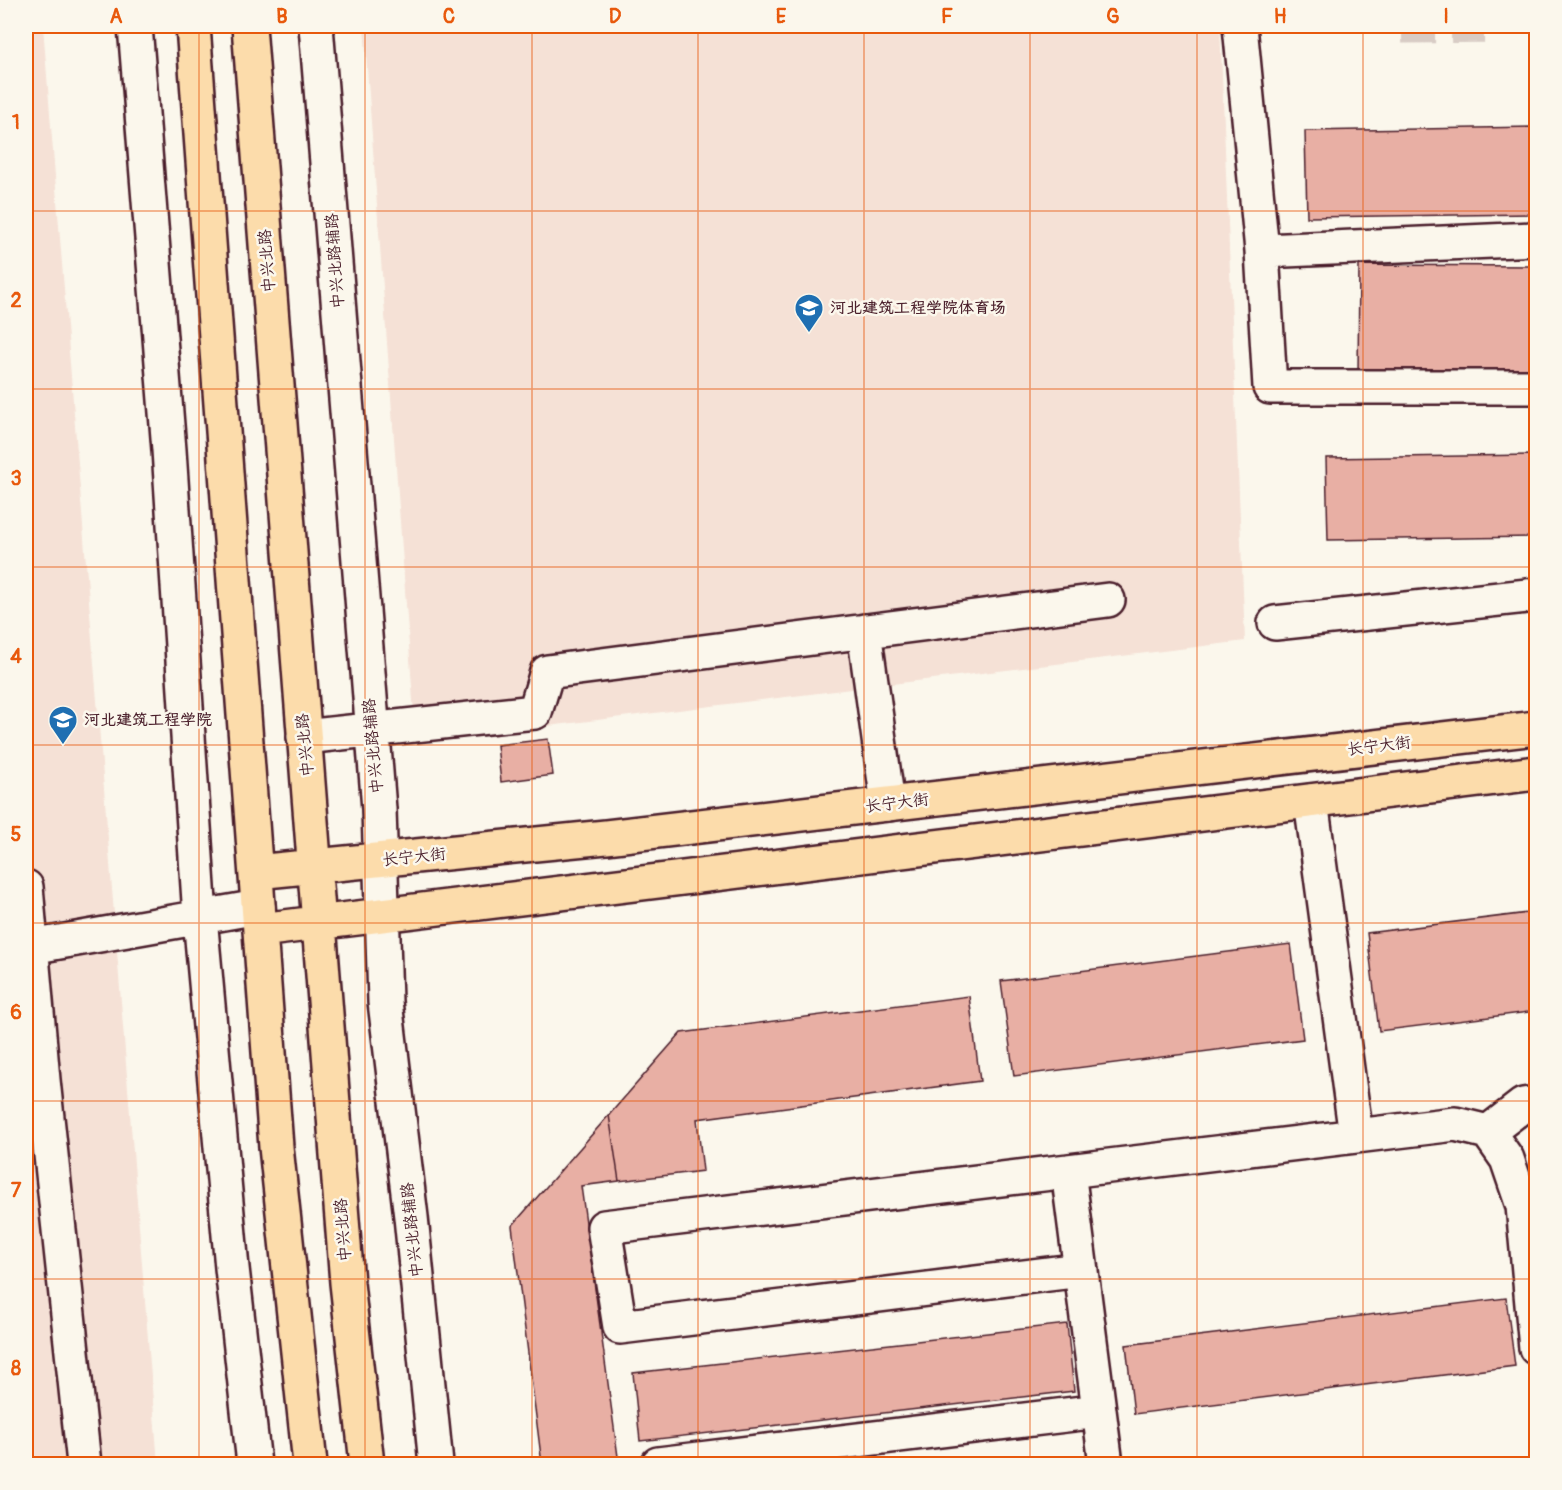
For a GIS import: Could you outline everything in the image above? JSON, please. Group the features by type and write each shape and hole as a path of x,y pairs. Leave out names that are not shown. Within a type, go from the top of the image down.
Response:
{"main road":[{"path":"193,26 276,1147 310,1464"},
{"name":"中兴北路","path":"249,26 347,1284 367,1464"},
{"name":"长宁大街","path":"256,872 888,804 1536,728"},
{"path":"259,918 319,925 1536,773"}],"street":[{"path":"135,26 170,461 200,917 232,1268 254,1464"},
{"name":"中兴北路辅路","path":"316,26 372,730 384,916 385,1002 410,1205 436,1464"},
{"path":"1240,26 1262,251 1270,387 1536,387"},
{"path":"1262,251 1536,239"},
{"path":"1275,623 1536,595"},
{"path":"304,737 535,712 547,672 1107,600"},
{"path":"864,631 888,804"},
{"path":"1311,801 1356,1136"},
{"path":"26,887 31,947 34,1082 84,1464"},
{"path":"31,947 200,917 259,918"},
{"path":"1488,1132 1523,1105 1536,1103"},
{"path":"1080,1270 620,1327 604,1227 1455,1124 1488,1132 1507,1159 1530,1205 1536,1348"},
{"path":"1068,1171 1106,1464"},
{"path":"658,1464 1099,1411"}],"shaded area":[{"name":"河北建筑工程学院","path":"26,26 43,26 158,1464 26,1464"},
{"name":"河北建筑工程学院体育场","path":"364,26 1220,26 1245,641 416,742"}],"building":[{"path":"1536,127 1536,214 1307,217 1305,131"},
{"path":"1359,265 1536,266 1536,376 1358,376"},
{"path":"1536,455 1536,537 1328,540 1326,458"},
{"path":"548,739 553,775 501,782 497,745"},
{"path":"1536,912 1536,1011 1379,1031 1367,933"},
{"path":"1291,944 1303,1039 1014,1076 1001,981"},
{"path":"969,996 980,1081 697,1119 703,1171 619,1181 609,1115 681,1033"},
{"path":"609,1115 619,1181 581,1186 619,1464 542,1464 512,1226"},
{"path":"1506,1298 1515,1366 1134,1414 1126,1345"},
{"path":"1067,1324 1074,1391 640,1441 633,1373"}],"tunnel":[{"path":"1402,27 1500,26"}],"place":[{"name":"河北建筑工程学院体育场","path":"809,334"},
{"name":"河北建筑工程学院","path":"63,746"}]}
